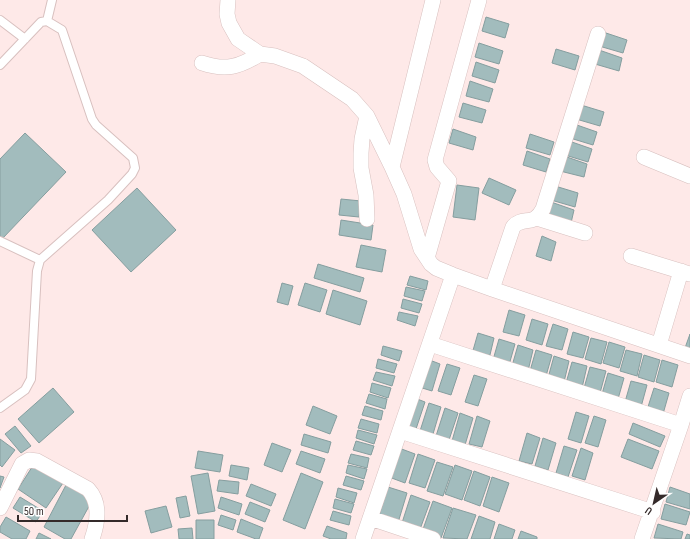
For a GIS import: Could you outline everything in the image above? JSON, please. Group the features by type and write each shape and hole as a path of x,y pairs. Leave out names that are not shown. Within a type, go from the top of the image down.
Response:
{"street":[{"path":"228,0 227,14 229,23 238,39 260,54 275,56 303,66 352,99 367,116 404,194 421,249 431,264 436,268 492,289 690,356"},
{"path":"392,167 433,0"},
{"path":"427,258 449,181 437,167 435,160 479,0"},
{"path":"492,289 513,227 520,222 534,220 543,209 598,34"},
{"path":"202,63 213,67 229,67 245,63 260,54"},
{"path":"367,116 362,139 361,153 361,168 366,194 367,219"},
{"path":"644,157 690,176"},
{"path":"537,218 585,233"},
{"path":"631,256 686,273 659,345"},
{"path":"363,539 453,275"},
{"path":"430,344 682,425"},
{"path":"642,539 682,425 690,396"},
{"path":"400,431 652,512"},
{"path":"0,508 22,464 29,460 37,461 88,489 93,494 98,510 92,539"},
{"path":"370,518 433,539"}],"lane":[{"path":"47,21 52,0"},
{"path":"0,20 25,39"},
{"path":"0,65 41,22 47,21 62,30 92,119 96,125 133,158 135,168 132,174 108,200 40,260 37,271 31,379 25,390 0,408"},
{"path":"0,241 40,260"}],"building":[{"path":"486,17 509,24 505,38 482,31"},
{"path":"603,32 627,40 623,53 599,46"},
{"path":"479,43 503,51 499,64 475,57"},
{"path":"556,49 579,56 575,70 552,63"},
{"path":"599,50 622,58 619,71 595,64"},
{"path":"476,62 499,70 495,83 472,76"},
{"path":"470,81 493,89 489,102 466,96"},
{"path":"463,103 486,110 482,123 459,117"},
{"path":"581,105 604,112 600,126 576,119"},
{"path":"574,124 597,132 593,145 570,138"},
{"path":"453,129 476,137 473,150 449,143"},
{"path":"25,133 66,172 2,239 0,237 0,159"},
{"path":"530,134 554,142 550,155 526,148"},
{"path":"569,141 592,149 588,162 565,155"},
{"path":"527,151 550,159 546,172 523,165"},
{"path":"564,156 587,164 584,177 560,171"},
{"path":"489,178 516,190 509,205 482,193"},
{"path":"457,185 479,188 475,220 453,217"},
{"path":"555,186 578,193 575,207 551,200"},
{"path":"137,188 176,230 131,272 92,230"},
{"path":"341,199 361,201 359,217 339,215"},
{"path":"551,202 574,210 571,223 547,216"},
{"path":"341,220 373,225 371,240 339,235"},
{"path":"542,236 556,242 551,261 536,256"},
{"path":"361,245 386,250 382,272 356,267"},
{"path":"318,264 364,278 360,292 314,278"},
{"path":"410,276 428,281 426,290 407,285"},
{"path":"282,283 293,286 288,305 277,302"},
{"path":"305,283 327,290 320,312 298,305"},
{"path":"406,287 425,291 422,301 404,296"},
{"path":"333,290 367,301 360,325 326,314"},
{"path":"403,299 422,304 419,313 401,308"},
{"path":"509,310 525,315 519,336 503,332"},
{"path":"399,312 418,316 415,326 397,320"},
{"path":"532,319 548,324 542,345 526,340"},
{"path":"553,324 568,329 562,350 546,346"},
{"path":"573,332 589,337 583,358 567,354"},
{"path":"478,333 494,338 489,359 472,354"},
{"path":"690,334 690,350 685,348"},
{"path":"591,338 607,342 601,364 585,359"},
{"path":"499,339 515,344 509,365 493,360"},
{"path":"609,342 625,347 619,368 603,363"},
{"path":"518,345 533,350 528,371 512,366"},
{"path":"383,346 402,351 399,361 381,355"},
{"path":"536,350 552,355 546,376 530,371"},
{"path":"626,350 642,354 637,376 620,371"},
{"path":"644,355 660,360 654,382 638,377"},
{"path":"554,356 569,361 564,382 548,378"},
{"path":"378,359 397,364 394,373 376,368"},
{"path":"427,359 440,364 432,391 419,387"},
{"path":"662,360 678,365 672,387 656,382"},
{"path":"572,362 587,366 582,388 566,383"},
{"path":"447,364 460,368 451,395 438,391"},
{"path":"590,367 606,371 600,393 584,388"},
{"path":"376,372 395,376 392,386 373,380"},
{"path":"608,373 624,378 618,399 602,394"},
{"path":"474,375 487,379 478,406 465,402"},
{"path":"631,381 647,385 641,407 625,402"},
{"path":"372,383 391,388 388,398 370,392"},
{"path":"53,388 74,412 39,443 18,419"},
{"path":"654,388 669,393 663,414 647,410"},
{"path":"369,394 387,399 385,409 366,403"},
{"path":"412,397 425,402 416,429 404,425"},
{"path":"429,403 441,407 433,434 420,431"},
{"path":"313,406 337,416 330,434 306,425"},
{"path":"365,406 383,411 381,420 362,415"},
{"path":"445,408 458,413 449,440 436,436"},
{"path":"576,412 589,416 581,443 568,439"},
{"path":"460,413 473,418 465,445 452,441"},
{"path":"477,416 490,421 482,447 469,444"},
{"path":"594,416 606,420 598,447 585,443"},
{"path":"361,419 379,424 377,433 358,428"},
{"path":"633,423 665,436 660,447 629,434"},
{"path":"15,426 31,446 21,453 5,434"},
{"path":"358,430 377,435 374,444 356,438"},
{"path":"527,433 540,438 532,464 519,461"},
{"path":"304,434 331,442 328,453 301,445"},
{"path":"543,438 556,443 548,470 535,466"},
{"path":"0,439 15,450 2,467 0,465"},
{"path":"628,439 659,451 652,469 621,457"},
{"path":"356,441 374,446 371,455 353,450"},
{"path":"272,443 291,450 282,472 264,465"},
{"path":"564,446 577,450 568,477 556,473"},
{"path":"399,448 415,454 405,483 389,477"},
{"path":"581,448 593,453 585,480 572,476"},
{"path":"198,451 223,455 220,472 195,468"},
{"path":"301,451 325,459 320,473 296,464"},
{"path":"351,454 369,458 367,468 348,463"},
{"path":"418,454 435,460 425,488 409,483"},
{"path":"437,462 453,467 443,496 427,491"},
{"path":"34,464 63,483 46,508 18,489"},
{"path":"231,465 249,468 247,480 229,476"},
{"path":"348,465 367,469 364,479 346,473"},
{"path":"455,465 472,471 462,500 445,494"},
{"path":"474,471 490,477 480,506 464,500"},
{"path":"208,473 215,511 198,514 191,476"},
{"path":"301,473 323,482 305,529 283,520"},
{"path":"0,476 4,477 0,488"},
{"path":"346,476 364,481 361,490 343,485"},
{"path":"492,477 509,483 499,512 483,506"},
{"path":"219,480 239,482 238,494 217,491"},
{"path":"251,484 276,494 271,506 246,496"},
{"path":"66,485 93,499 71,539 65,539 44,527"},
{"path":"388,487 407,493 397,526 378,519"},
{"path":"670,487 690,494 690,509 666,502"},
{"path":"338,488 357,493 354,503 336,497"},
{"path":"411,495 430,502 419,532 401,526"},
{"path":"186,496 190,516 180,518 176,498"},
{"path":"20,497 43,511 36,522 13,508"},
{"path":"221,497 242,504 239,515 218,508"},
{"path":"335,499 354,504 351,513 333,508"},
{"path":"433,501 452,508 441,538 422,532"},
{"path":"250,502 270,510 265,522 245,514"},
{"path":"665,504 690,512 686,525 661,519"},
{"path":"166,506 172,527 151,533 145,511"},
{"path":"453,508 476,515 467,539 443,538"},
{"path":"333,511 351,516 349,525 330,520"},
{"path":"221,515 236,520 233,530 218,525"},
{"path":"479,516 495,522 490,539 471,539"},
{"path":"6,517 30,531 26,539 12,539 0,532 0,527"},
{"path":"241,519 263,528 259,539 237,532"},
{"path":"196,520 214,520 214,539 196,539"},
{"path":"499,524 515,530 512,539 494,539"},
{"path":"658,524 683,532 681,539 654,538"},
{"path":"327,526 347,533 346,539 331,539 323,536"},
{"path":"192,528 193,539 179,539 178,529"},
{"path":"521,531 537,537 537,539 518,539"},
{"path":"39,533 51,539 36,539"},
{"path":"687,534 690,535 690,539 685,539"}]}
